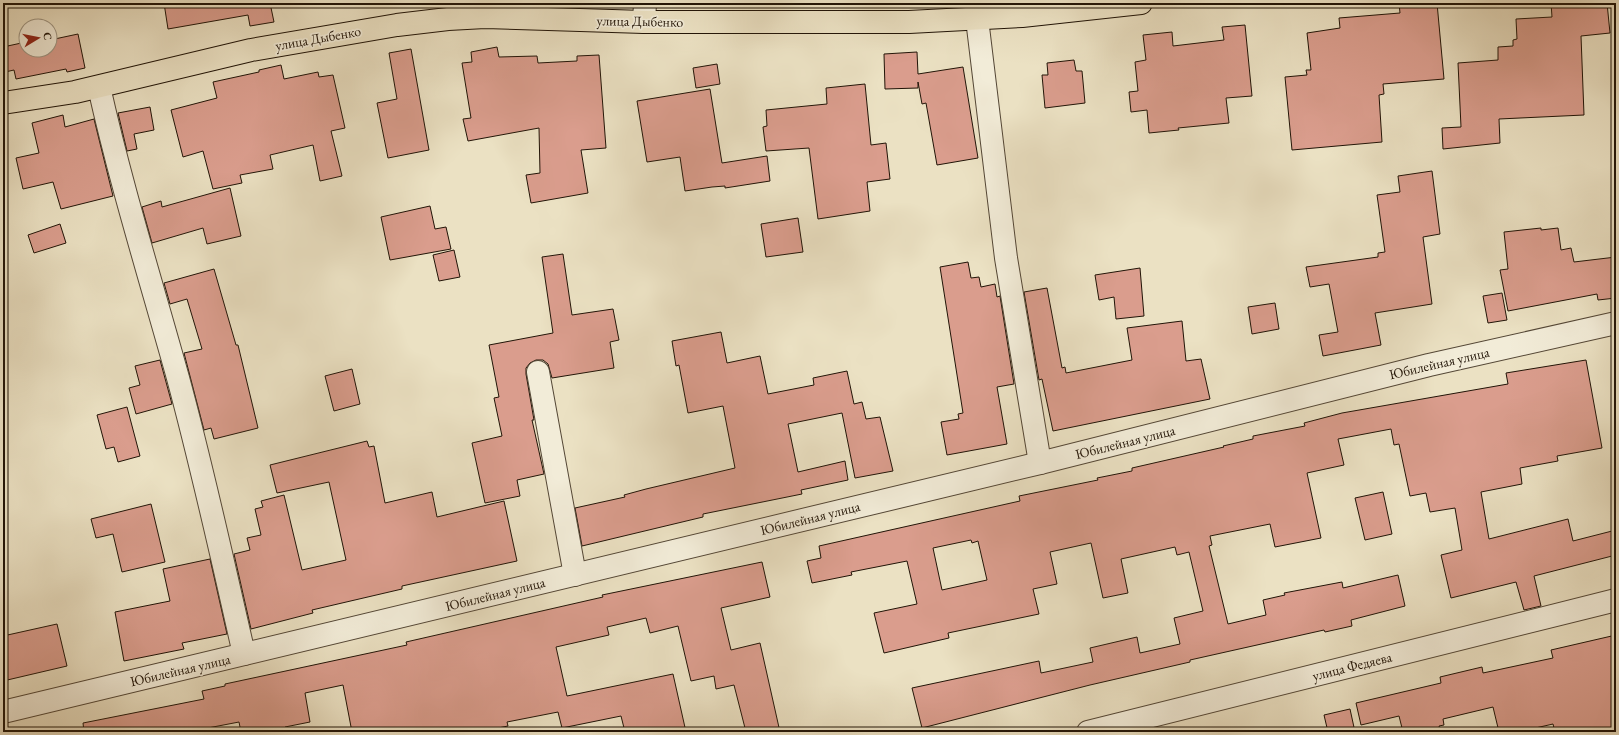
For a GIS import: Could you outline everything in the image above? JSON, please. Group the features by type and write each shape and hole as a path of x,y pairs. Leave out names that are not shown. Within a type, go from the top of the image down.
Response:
{"main road":[{"name":"улица Дыбенко","path":"3,103 49,97 99,87 250,50 397,25 448,19 645,12 901,22 977,19 1141,3"}],"street":[{"path":"977,19 1006,258 1040,463"},
{"path":"99,87 120,176 178,378 203,477 244,654"},
{"name":"Юбилейная улица","path":"3,712 1040,463 1429,365 1616,323"},
{"path":"538,372 575,575"},
{"name":"улица Федяева","path":"1088,732 1616,600"}],"building":[{"path":"164,3 270,3 274,22 250,26 248,15 168,29"},
{"path":"1399,3 1437,3 1444,79 1383,84 1384,94 1379,95 1382,142 1292,150 1285,77 1307,75 1306,70 1311,70 1307,33 1340,28 1339,18 1400,13"},
{"path":"1551,3 1607,3 1610,33 1581,36 1584,115 1499,119 1500,143 1443,149 1442,128 1461,127 1458,63 1498,60 1498,47 1513,46 1513,40 1517,39 1516,19 1552,17"},
{"path":"1245,25 1252,96 1226,98 1229,123 1178,128 1179,130 1149,133 1147,110 1131,112 1129,92 1138,91 1135,62 1146,60 1143,35 1172,32 1173,46 1224,40 1222,27"},
{"path":"78,34 85,68 67,72 66,69 16,79 14,70 5,72 3,47 18,44 18,58 58,58 58,38"},
{"path":"497,47 499,57 537,56 538,63 577,61 577,56 599,55 606,148 581,150 588,193 531,203 526,175 540,173 539,128 468,141 463,119 471,118 462,63 472,62 471,52"},
{"path":"411,49 429,150 388,158 377,103 397,99 389,53"},
{"path":"917,52 918,74 963,67 978,158 937,165 926,103 922,104 918,82 918,88 885,89 884,54"},
{"path":"1074,60 1076,71 1082,71 1085,103 1045,108 1042,75 1048,75 1047,63"},
{"path":"717,64 720,84 696,88 693,68"},
{"path":"281,65 284,79 318,72 319,77 333,75 345,128 331,131 342,176 320,181 313,145 270,155 273,169 240,175 242,183 213,189 203,151 183,157 171,110 217,98 213,82 259,72 259,70"},
{"path":"865,84 871,145 886,143 890,179 867,182 870,211 818,219 809,148 766,151 763,127 767,126 766,110 827,104 826,88"},
{"path":"710,89 722,163 767,156 770,181 725,188 725,186 685,191 680,157 647,162 637,101"},
{"path":"150,107 154,130 134,134 137,149 127,151 118,113"},
{"path":"63,115 65,127 94,119 113,196 61,209 53,182 23,189 16,158 39,153 32,123"},
{"path":"1432,171 1440,234 1423,237 1432,304 1375,313 1381,345 1323,356 1319,335 1338,332 1329,284 1310,287 1306,267 1378,257 1378,253 1385,252 1377,195 1400,192 1398,176"},
{"path":"230,188 241,236 207,244 203,228 152,243 142,207 161,201 162,207"},
{"path":"430,206 435,229 446,227 451,249 390,260 381,217"},
{"path":"798,218 803,252 766,257 761,224"},
{"path":"60,224 66,243 34,253 28,235"},
{"path":"1541,228 1541,230 1558,228 1561,250 1571,248 1574,262 1616,257 1616,298 1598,300 1597,294 1508,311 1500,270 1508,269 1504,232"},
{"path":"454,250 460,277 439,281 433,255"},
{"path":"563,254 572,315 613,309 619,340 610,342 614,368 552,378 548,364 543,360 536,360 530,363 526,368 526,374 534,420 532,420 544,474 517,480 520,496 485,503 472,443 502,436 494,398 499,397 489,345 553,333 542,257"},
{"path":"968,262 971,278 979,277 981,287 995,284 997,297 1000,296 1014,384 997,387 1007,444 947,455 941,422 959,419 958,414 963,413 940,267"},
{"path":"1140,268 1144,316 1116,319 1114,297 1099,300 1095,275"},
{"path":"214,269 236,345 238,345 258,428 214,439 211,428 204,430 184,353 202,349 187,299 170,304 164,283"},
{"path":"1047,288 1062,368 1065,367 1066,373 1132,360 1127,328 1182,321 1186,361 1201,359 1210,399 1053,431 1042,379 1039,380 1024,292"},
{"path":"1502,293 1507,320 1488,323 1483,296"},
{"path":"1275,303 1279,329 1252,334 1248,307"},
{"path":"721,332 727,363 760,356 768,394 814,385 813,378 847,371 854,404 862,402 866,419 880,417 893,471 855,478 842,413 788,424 798,472 845,461 848,480 801,490 802,494 703,514 703,517 582,546 575,508 625,497 624,495 646,489 735,468 723,406 688,413 679,365 676,366 672,341"},
{"path":"160,360 172,404 136,414 129,388 140,385 135,366"},
{"path":"1586,360 1602,448 1557,456 1558,461 1520,468 1522,484 1481,492 1489,539 1568,519 1573,541 1616,530 1616,555 1534,576 1541,606 1524,610 1516,582 1451,598 1441,555 1462,550 1455,508 1430,512 1426,493 1410,496 1399,444 1394,445 1391,429 1338,439 1344,465 1307,473 1321,538 1275,547 1270,524 1210,536 1212,545 1209,546 1228,624 1266,615 1263,600 1285,595 1284,593 1342,582 1343,588 1398,575 1405,606 1351,620 1352,626 1325,632 1324,630 1190,660 1190,662 1090,685 922,728 912,688 1039,661 1041,673 1093,662 1090,648 1137,637 1140,653 1180,644 1174,618 1203,611 1189,552 1177,555 1175,547 1121,559 1128,593 1103,598 1091,543 1050,552 1057,584 1033,589 1039,614 948,633 949,638 884,653 874,613 917,604 907,561 851,572 852,575 812,583 807,561 821,558 819,546 1020,501 1019,496 1098,480 1097,478 1132,471 1132,468 1253,439 1253,436 1305,426 1304,423 1342,413 1508,384 1506,373","holes":["971,540 972,543 978,541 987,580 942,590 933,548"]},
{"path":"352,369 360,404 334,411 325,376"},
{"path":"127,407 140,456 118,462 114,447 106,449 97,415"},
{"path":"367,441 369,447 374,446 385,503 432,492 437,517 504,501 517,561 402,586 402,589 312,610 313,613 251,629 234,554 250,550 247,538 261,535 255,509 263,507 261,501 284,495 302,570 346,560 329,482 277,493 270,465"},
{"path":"1383,492 1392,534 1365,540 1355,498"},
{"path":"151,504 165,562 122,572 113,534 96,538 91,519"},
{"path":"210,559 227,634 182,643 184,649 124,661 115,612 170,601 163,569"},
{"path":"762,562 770,597 721,608 731,650 760,643 780,732 746,732 734,685 716,689 714,676 691,681 678,626 650,633 646,618 607,627 609,635 556,647 567,696 673,674 686,732 625,732 621,716 562,728 558,712 507,722 508,726 498,728 499,732 352,732 343,685 305,693 310,722 285,727 287,732 241,732 239,722 187,732 84,732 83,723 204,699 202,691 225,686 225,684 407,645 406,642 603,597 602,595"},
{"path":"57,624 67,666 3,681 3,636"},
{"path":"1616,635 1616,732 1555,732 1553,724 1518,732 1499,732 1493,707 1443,719 1444,725 1439,726 1441,732 1403,732 1399,716 1361,725 1356,703 1441,683 1440,677 1482,667 1483,673 1553,658 1551,650"},
{"path":"1350,709 1355,732 1328,732 1324,715"}]}
